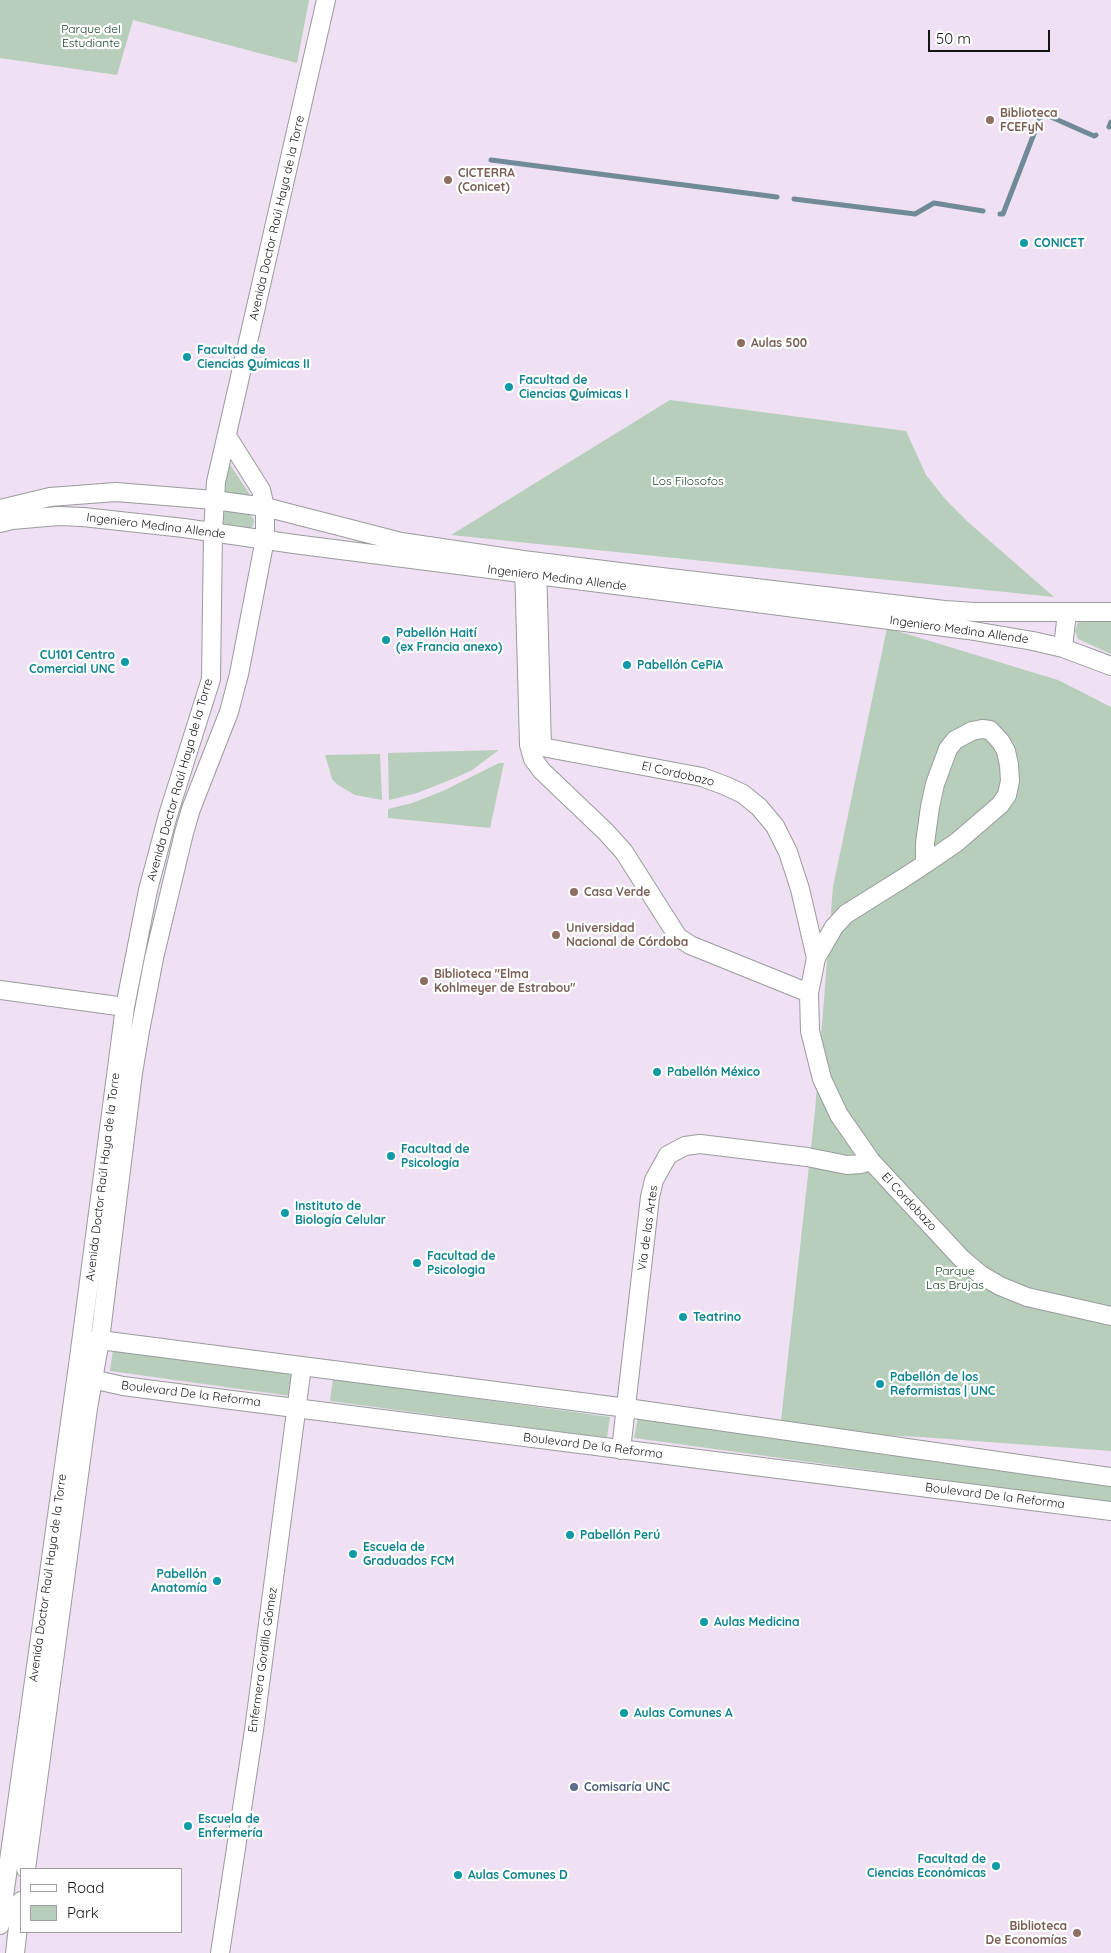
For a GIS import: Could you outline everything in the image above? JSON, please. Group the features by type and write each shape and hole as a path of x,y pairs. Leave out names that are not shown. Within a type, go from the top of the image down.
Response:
{"street":[{"name":"Avenida Doctor Raúl Haya de la Torre","path":"0,1925 81,1346 125,1007 148,890 168,815 211,680 214,500 326,0"},
{"name":"Avenida Doctor Raúl Haya de la Torre","path":"26,1868 100,1340 133,1073 154,958 186,825 229,712 240,674 264,539 266,507 261,490 227,436"},
{"name":"Ingeniero Medina Allende","path":"0,508 50,497 116,492 214,500 266,507 401,542 530,568 944,626 1033,641 1063,648 1111,666"},
{"name":"Ingeniero Medina Allende","path":"0,523 12,520 49,517 83,517 530,568 944,610 975,612 1111,612"},
{"path":"530,568 535,746 533,759 542,771 606,832 624,852 678,937 690,946 809,993"},
{"path":"1063,648 1067,612"},
{"path":"816,958 834,927 846,914 925,864 973,830 1000,805 1007,795 1010,781 1006,751 990,730 972,731 955,740 948,749 935,784 930,807 925,843 925,864"},
{"name":"El Cordobazo","path":"535,746 702,777 742,794 759,807 775,826 788,852 800,890 816,958 809,993 810,1031 822,1079 839,1115 871,1161 961,1258 981,1275 1000,1286 1027,1297 1111,1316"},
{"path":"0,990 125,1007"},
{"name":"Vía de las Artes","path":"621,1450 650,1197 654,1180 668,1155 686,1146 700,1144 807,1157 847,1165 871,1161"},
{"path":"81,1346 88,1341 100,1340 627,1408 1111,1477"},
{"name":"Enfermera Gordillo Gómez","path":"220,1953 254,1730 302,1366"},
{"name":"Boulevard De la Reforma","path":"77,1373 81,1376 123,1386 180,1394 297,1407 621,1450 1111,1511"},
{"path":"15,1953 20,1910"}],"shaded area":[{"name":"Universidad Nacional de Córdoba","path":"0,0 1111,0 1111,1953 0,1953"}],"green space":[{"name":"Parque del Estudiante","path":"0,0 309,0 297,63 133,20 117,75 0,58"},
{"name":"Los Filosofos","path":"670,400 906,431 926,475 945,499 968,522 1054,597 451,535"},
{"path":"229,463 254,501 222,494"},
{"path":"228,509 248,512 254,520 253,526 248,531 223,526 223,516"},
{"path":"1084,620 1111,620 1111,654 1078,639 1075,631 1078,622"},
{"name":"Parque Las Brujas","path":"887,628 1058,680 1111,707 1111,1451 921,1437 780,1430 815,1111 833,887"},
{"path":"499,750 472,770 455,778 417,793 389,800 388,753"},
{"path":"380,754 382,800 355,795 338,785 332,779 325,755"},
{"path":"499,763 504,763 490,828 388,818 388,809 412,803 443,791"},
{"path":"113,1349 294,1373 291,1396 110,1371"},
{"path":"333,1379 610,1417 607,1438 330,1401"},
{"path":"638,1417 1111,1481 1111,1503 634,1438"}],"waterway":[{"path":"1000,214 1003,214 1042,113 1094,136 1096,135"},
{"path":"1109,127 1111,122"},
{"path":"491,160 777,197"},
{"path":"794,199 915,214 934,203 983,211"}],"place":[{"name":"Biblioteca FCEFyN","path":"990,120"},
{"name":"CICTERRA (Conicet)","path":"448,180"},
{"name":"CONICET","path":"1024,243"},
{"name":"Aulas 500","path":"741,343"},
{"name":"Facultad de Ciencias Químicas II","path":"187,357"},
{"name":"Facultad de Ciencias Químicas I","path":"509,387"},
{"name":"Pabellón Haití (ex Francia anexo)","path":"386,640"},
{"name":"CU101 Centro Comercial UNC","path":"125,662"},
{"name":"Pabellón CePiA","path":"627,665"},
{"name":"Casa Verde","path":"574,892"},
{"name":"Universidad Nacional de Córdoba","path":"556,935"},
{"name":"Biblioteca \"Elma Kohlmeyer de Estrabou\"","path":"424,981"},
{"name":"Pabellón México","path":"657,1072"},
{"name":"Facultad de Psicología","path":"391,1156"},
{"name":"Instituto de Biología Celular","path":"285,1213"},
{"name":"Facultad de Psicologia","path":"417,1263"},
{"name":"Teatrino","path":"683,1317"},
{"name":"Pabellón de los Reformistas | UNC","path":"880,1384"},
{"name":"Pabellón Perú","path":"570,1535"},
{"name":"Escuela de Graduados FCM","path":"353,1554"},
{"name":"Pabellón Anatomía","path":"217,1581"},
{"name":"Aulas Medicina","path":"704,1622"},
{"name":"Aulas Comunes A","path":"624,1713"},
{"name":"Comisaría UNC","path":"574,1787"},
{"name":"Escuela de Enfermería","path":"188,1826"},
{"name":"Facultad de Ciencias Económicas","path":"996,1866"},
{"name":"Aulas Comunes D","path":"458,1875"},
{"name":"Biblioteca De Economías","path":"1077,1933"}]}
